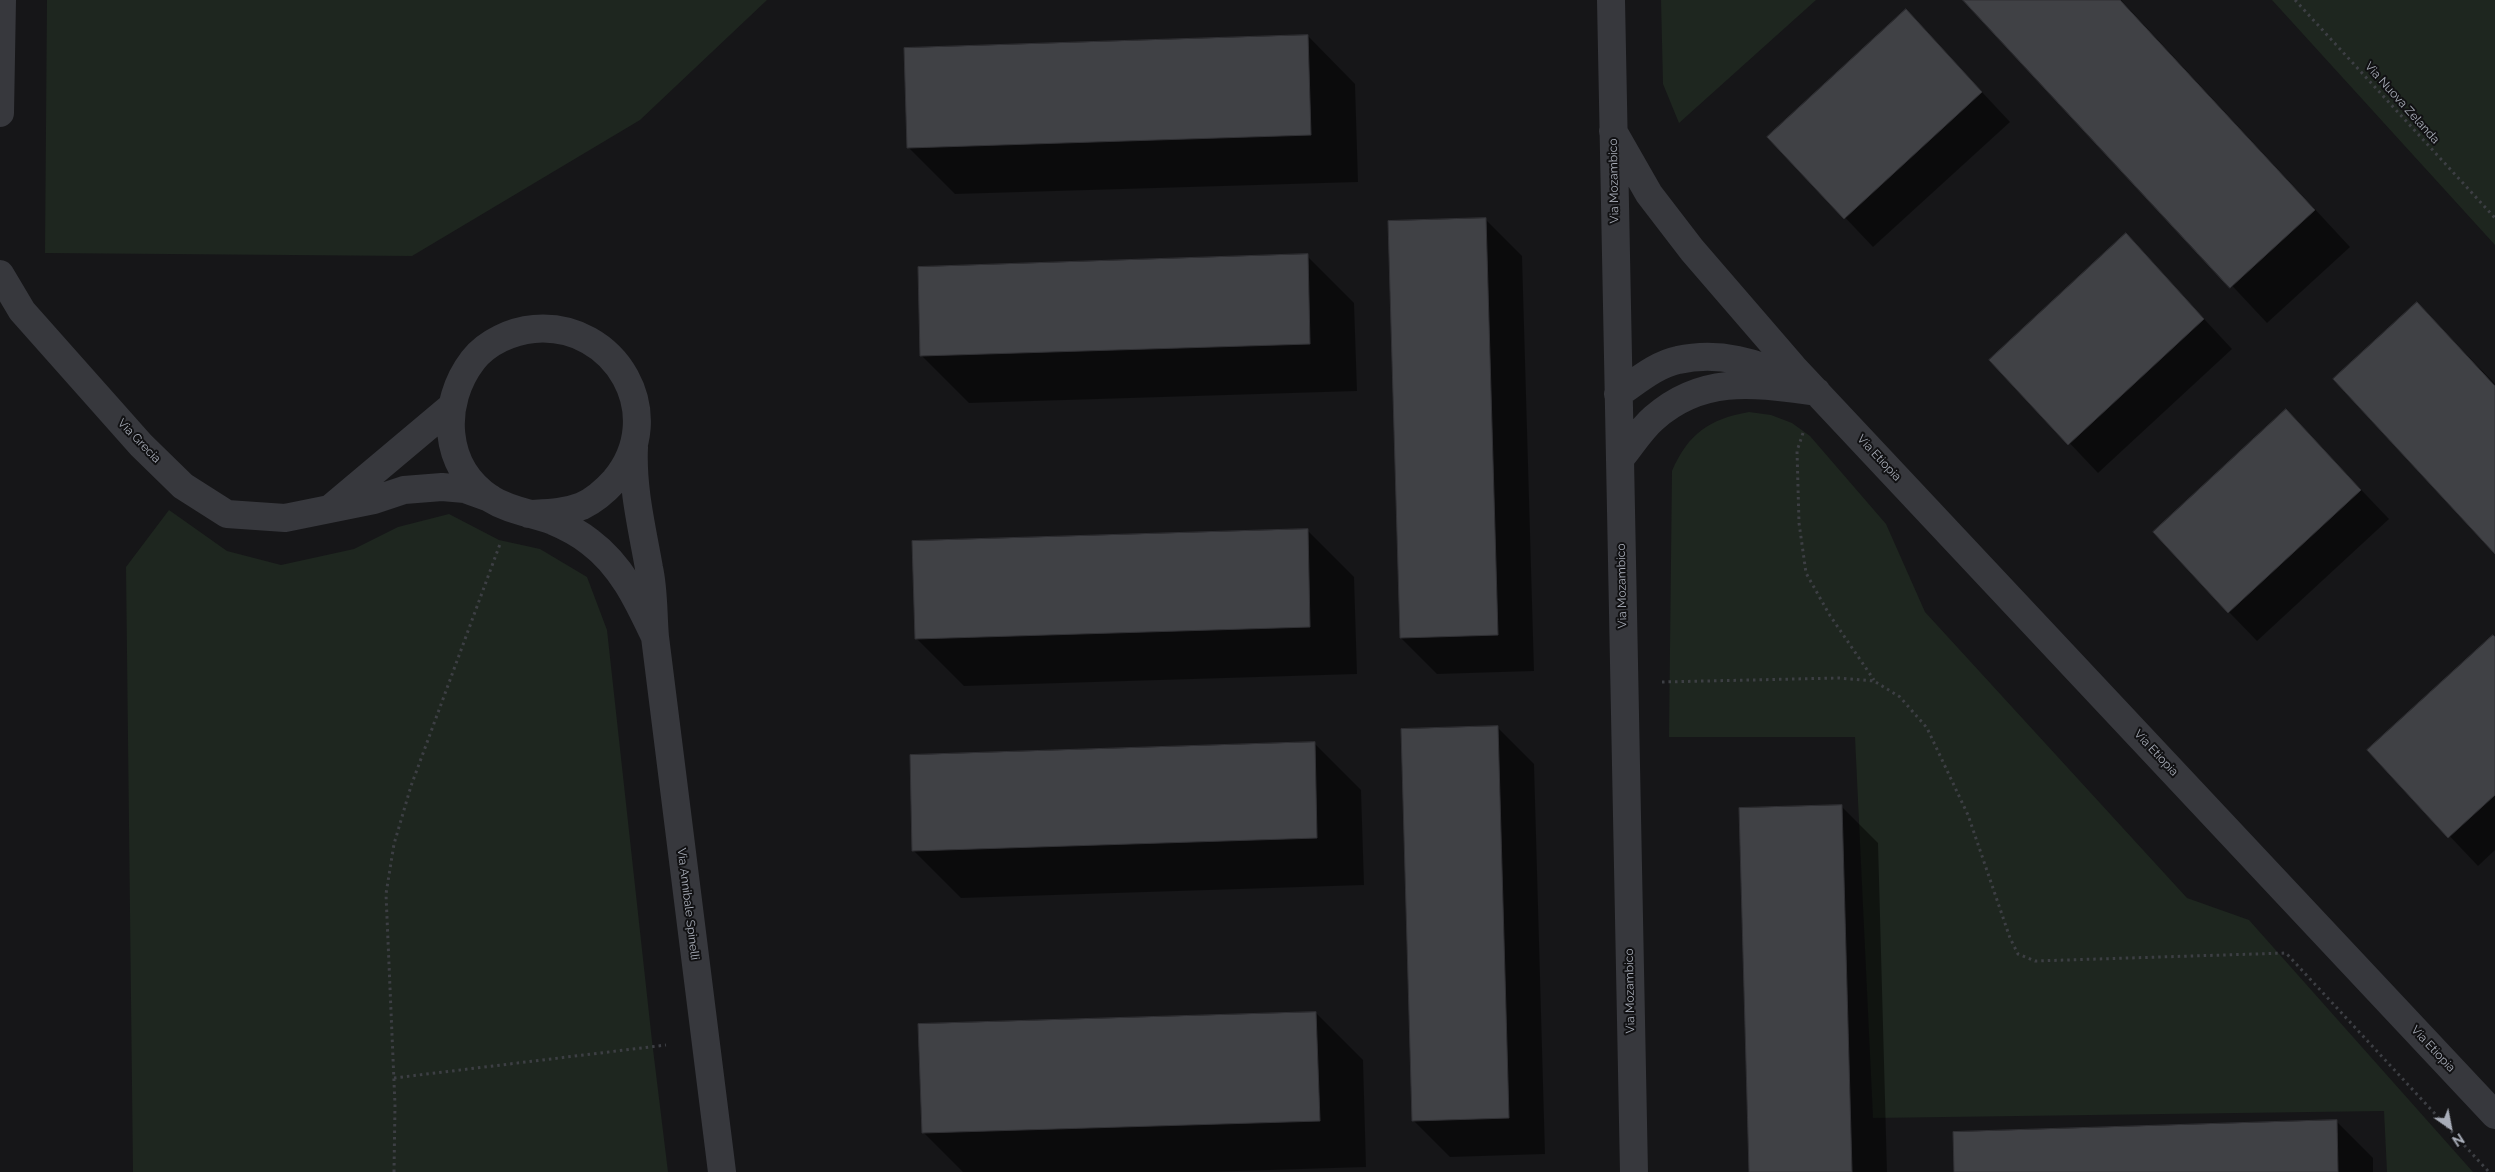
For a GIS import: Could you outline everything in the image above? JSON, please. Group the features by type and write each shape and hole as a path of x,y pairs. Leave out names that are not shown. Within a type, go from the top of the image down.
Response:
{"street":[{"path":"0,113 2,0"},
{"name":"Via Mozambico","path":"1611,0 1634,1172"},
{"name":"Via Etiopia","path":"1614,131 1650,194 1732,299 2495,1115"},
{"name":"Via Grecia","path":"0,274 22,311 141,445 183,486 227,514 285,518 374,500 404,490 442,486 465,489 490,498"},
{"path":"490,498 471,481 457,458 450,433 450,407 459,380 475,357 497,340 523,330 551,327 578,334 602,348 621,367 633,392 637,418 634,445 623,470 605,491 590,501 582,506 556,514 528,514"},
{"name":"Via Etiopia","path":"1618,394 1650,372 1678,360 1729,357 1768,367 1817,392"},
{"path":"1620,459 1654,418 1688,395 1722,385 1757,384 1817,392"},
{"name":"Via Grecia","path":"329,509 450,407"},
{"name":"Via Annibale Spinelli","path":"634,445 634,475 642,539 650,569 655,636 722,1172"},
{"name":"Via Annibale Spinelli","path":"490,498 509,508 554,521 589,541 611,560 632,589 655,636"}],"path":[{"name":"Via Nuova Zelanda","path":"2295,0 2495,218"},
{"path":"1817,392 1797,451 1799,523 1806,573 1829,614 1874,681"},
{"path":"394,1172 394,1078 386,894 394,844 411,786 500,544"},
{"path":"1624,683 1839,678 1874,681 1900,696 1928,728 1968,815 2010,938 2018,954 2035,961 2286,953 2489,1172"},
{"path":"394,1078 666,1046"}],"shaded area":[{"path":"47,0 767,0 640,120 412,256 45,253"},
{"path":"1661,0 1816,0 1679,123 1663,84"},
{"path":"2272,0 2495,0 2495,245"},
{"path":"1749,412 1771,415 1792,423 1810,436 1886,524 1925,612 2187,898 2249,920 2473,1172 2387,1172 2384,1111 1873,1118 1855,737 1669,737 1672,471 1685,447 1702,430 1722,419"},
{"path":"169,510 227,551 281,565 354,549 398,527 449,514 499,540 540,549 587,577 607,630 668,1172 133,1172 126,567"}],"building":[{"path":"1963,0 2120,0 2315,210 2230,288"},
{"path":"1906,9 1982,92 1844,219 1767,137"},
{"path":"1308,35 1311,135 907,148 904,48"},
{"path":"1486,218 1498,635 1400,638 1388,221"},
{"path":"2126,233 2204,319 2068,445 1989,360"},
{"path":"1308,254 1310,344 920,356 918,267"},
{"path":"2417,302 2495,386 2495,554 2333,379"},
{"path":"2286,409 2361,490 2228,613 2153,532"},
{"path":"1308,529 1310,627 915,639 912,541"},
{"path":"2493,635 2495,637 2495,795 2448,838 2367,750"},
{"path":"1498,726 1509,1118 1412,1121 1401,729"},
{"path":"1315,742 1317,838 912,851 910,755"},
{"path":"1842,805 1852,1172 1749,1172 1739,808"},
{"path":"1316,1012 1320,1121 922,1133 918,1024"},
{"path":"2337,1120 2338,1172 1954,1172 1953,1132"}]}
